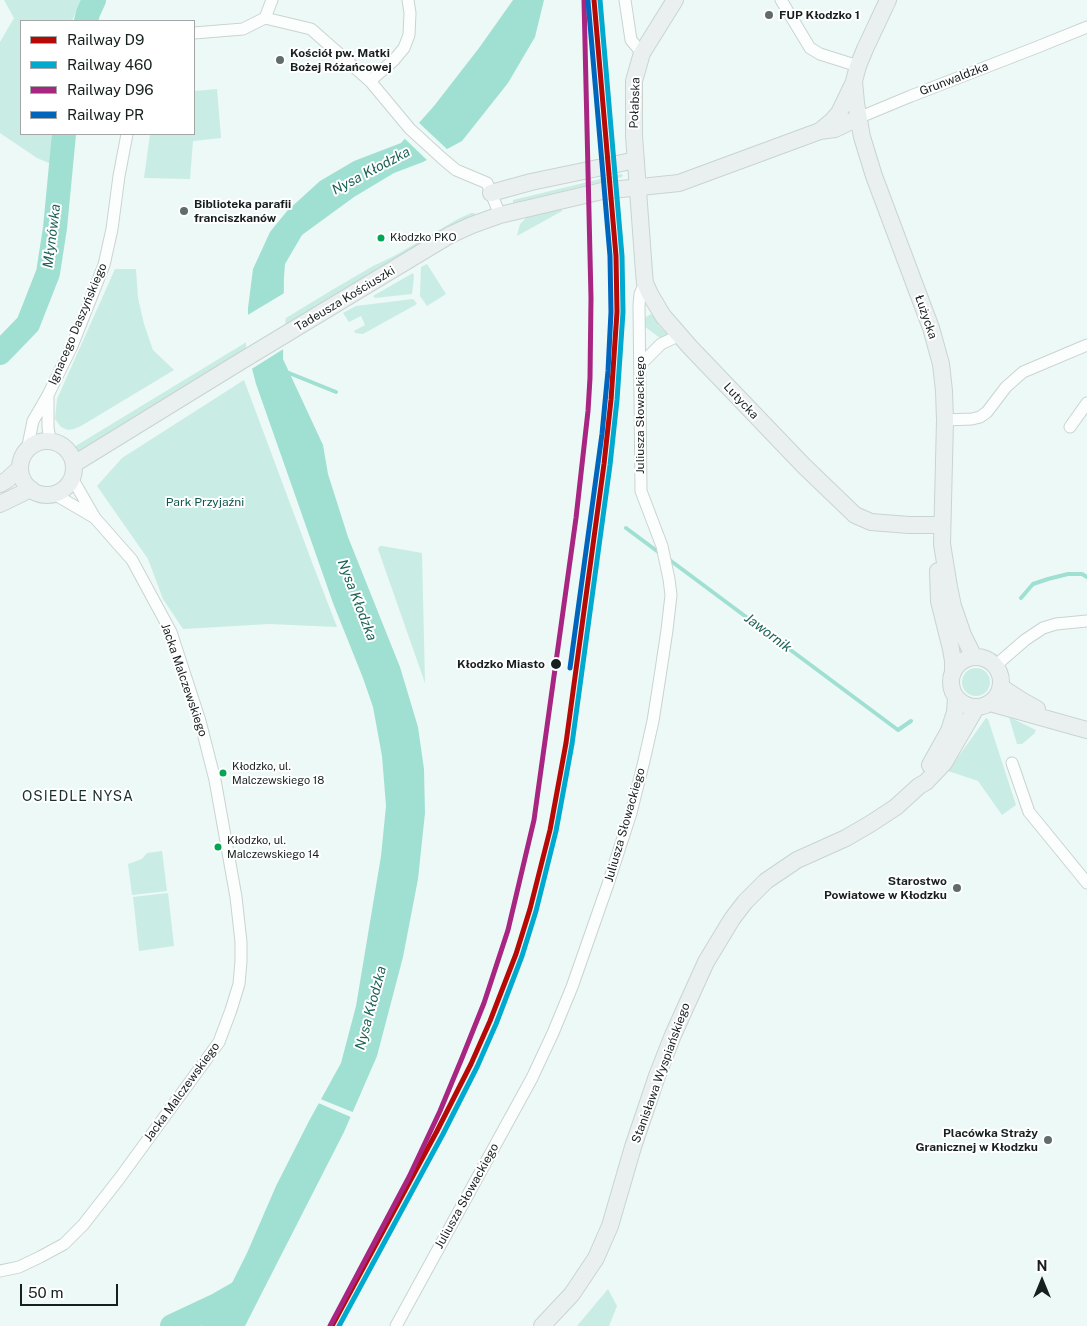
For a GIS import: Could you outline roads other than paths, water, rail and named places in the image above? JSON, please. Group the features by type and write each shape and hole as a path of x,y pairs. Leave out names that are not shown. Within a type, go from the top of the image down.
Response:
{"main road":[{"name":"Połabska","path":"637,186 634,136 634,81 642,53 674,0"},
{"name":"Grunwaldzka","path":"820,131 839,113 865,49 888,0"},
{"name":"Łużycka","path":"856,73 856,103 862,137 874,176 931,328 943,374 945,420 942,544"},
{"name":"Grunwaldzka","path":"637,186 658,186 679,182 820,131 835,129 858,118"},
{"path":"491,193 532,182 636,160"},
{"name":"Tadeusza Kościuszki","path":"73,471 238,363 450,235 500,215 602,190 637,186"},
{"name":"Lutycka","path":"637,186 645,283 660,311 680,335 804,466 855,515 871,522 942,525"},
{"path":"50,441 63,446 68,451 72,457 73,471 68,485 54,494 42,494 25,484 20,468 26,450 41,442 50,441"},
{"path":"0,484 20,468"},
{"path":"0,504 31,489"},
{"path":"942,544 953,606 963,635 974,657"},
{"path":"942,544 938,565 938,594 944,626 951,649 953,671 950,683 956,698 967,706 983,705 1087,730"},
{"path":"953,671 960,663 974,657 988,660 995,666 1001,678 1001,687 997,696 983,705"},
{"path":"1001,687 1021,700 1067,724"},
{"name":"Stanisława Wyspiańskiego","path":"919,786 950,731 955,712 956,698"},
{"name":"Stanisława Wyspiańskiego","path":"542,1326 572,1294 596,1258 610,1226 633,1147 673,1035 706,962 732,919 745,902 766,881 797,860 846,838 896,807 944,763 983,705"}],"street":[{"path":"265,18 272,0"},
{"path":"370,81 394,60 404,48 409,35 410,12 408,0"},
{"path":"626,0 631,40 642,53"},
{"path":"780,0 810,48 856,73"},
{"path":"195,33 243,28 265,18 311,29 370,81 410,129 444,160 456,170 487,183 500,215"},
{"name":"Grunwaldzka","path":"858,118 1087,26"},
{"name":"Ignacego Daszyńskiego","path":"26,450 33,421 72,346 104,266 112,229 126,135"},
{"name":"Juliusza Słowackiego","path":"396,1326 532,1078 553,1033 572,987 605,892 631,813 644,761 653,721 668,630 670,595 669,579 662,546 641,491 639,305 640,294 645,283"},
{"path":"640,366 661,344 680,335"},
{"path":"945,420 972,420 980,417 987,412 1006,387 1023,372 1087,345"},
{"name":"Ignacego Daszyńskiego","path":"48,395 50,441"},
{"path":"1070,428 1087,403"},
{"name":"Jacka Malczewskiego","path":"73,471 94,518"},
{"name":"Jacka Malczewskiego","path":"0,1271 19,1267 64,1244 83,1225 119,1179 219,1042 239,984 241,960 242,942 236,897 215,780 200,721 171,632 132,560 94,518 54,494"},
{"path":"995,666 1025,640 1043,628 1056,624 1087,621"},
{"path":"1012,763 1029,812 1087,883"}],"water":[{"path":"513,0 544,0 535,37 508,83 462,141 423,162 394,173 354,197 302,235 285,264 283,359 323,445 328,474 348,537 400,667 418,727 424,769 425,813 418,879 403,957 377,1056 344,1132 245,1326 201,1326 226,1295 247,1253 276,1186 341,1063 356,1006 381,856 386,806 382,756 373,707 333,603 256,384 248,353 248,308 253,269 270,232 287,211 320,181 354,161 401,143 434,106"}],"waterway":[{"name":"Młynówka","path":"86,20 94,0"},
{"name":"Młynówka","path":"0,353 28,324 48,273 55,228 64,135"},
{"name":"Jawornik","path":"285,373 336,392"},
{"name":"Jawornik","path":"626,528 661,554"},
{"name":"Jawornik","path":"667,558 898,730 911,721"},
{"name":"Jawornik","path":"1021,598 1033,584 1048,579 1068,574 1082,574 1087,577"},
{"name":"Nysa Kłodzka","path":"172,1326 240,1292"}],"rail line":[{"name":"D96","path":"330,1326 409,1177 462,1058 484,1003 508,930 534,820 576,518 588,411 591,298 584,0"},
{"name":"D9","path":"332,1326 437,1131 471,1064 490,1021 516,954 530,909 550,830 566,743 604,464 611,400 617,312 616,256 594,0"},
{"name":"460","path":"339,1326 443,1134 477,1067 496,1024 522,956 536,911 556,831 572,744 610,465 623,312 622,256 600,0"},
{"name":"PR","path":"570,668 602,434 611,312 610,256 588,1"}],"place":[{"name":"FUP Kłodzko 1","path":"769,15"},
{"name":"Kościół pw. Matki Bożej Różańcowej","path":"280,60"},
{"name":"Biblioteka parafii franciszkanów","path":"184,211"},
{"name":"Kłodzko PKO","path":"381,238"},
{"name":"Kłodzko Miasto","path":"556,664"},
{"name":"Kłodzko, ul. Malczewskiego 18","path":"223,773"},
{"name":"Kłodzko, ul. Malczewskiego 14","path":"218,847"},
{"name":"Starostwo Powiatowe w Kłodzku","path":"957,888"},
{"name":"Placówka Straży Granicznej w Kłodzku","path":"1048,1140"}],"district":[{"name":"OSIEDLE NYSA","path":"78,797"}],"park label":[{"name":"Park Przyjaźni","path":"205,502"}]}
